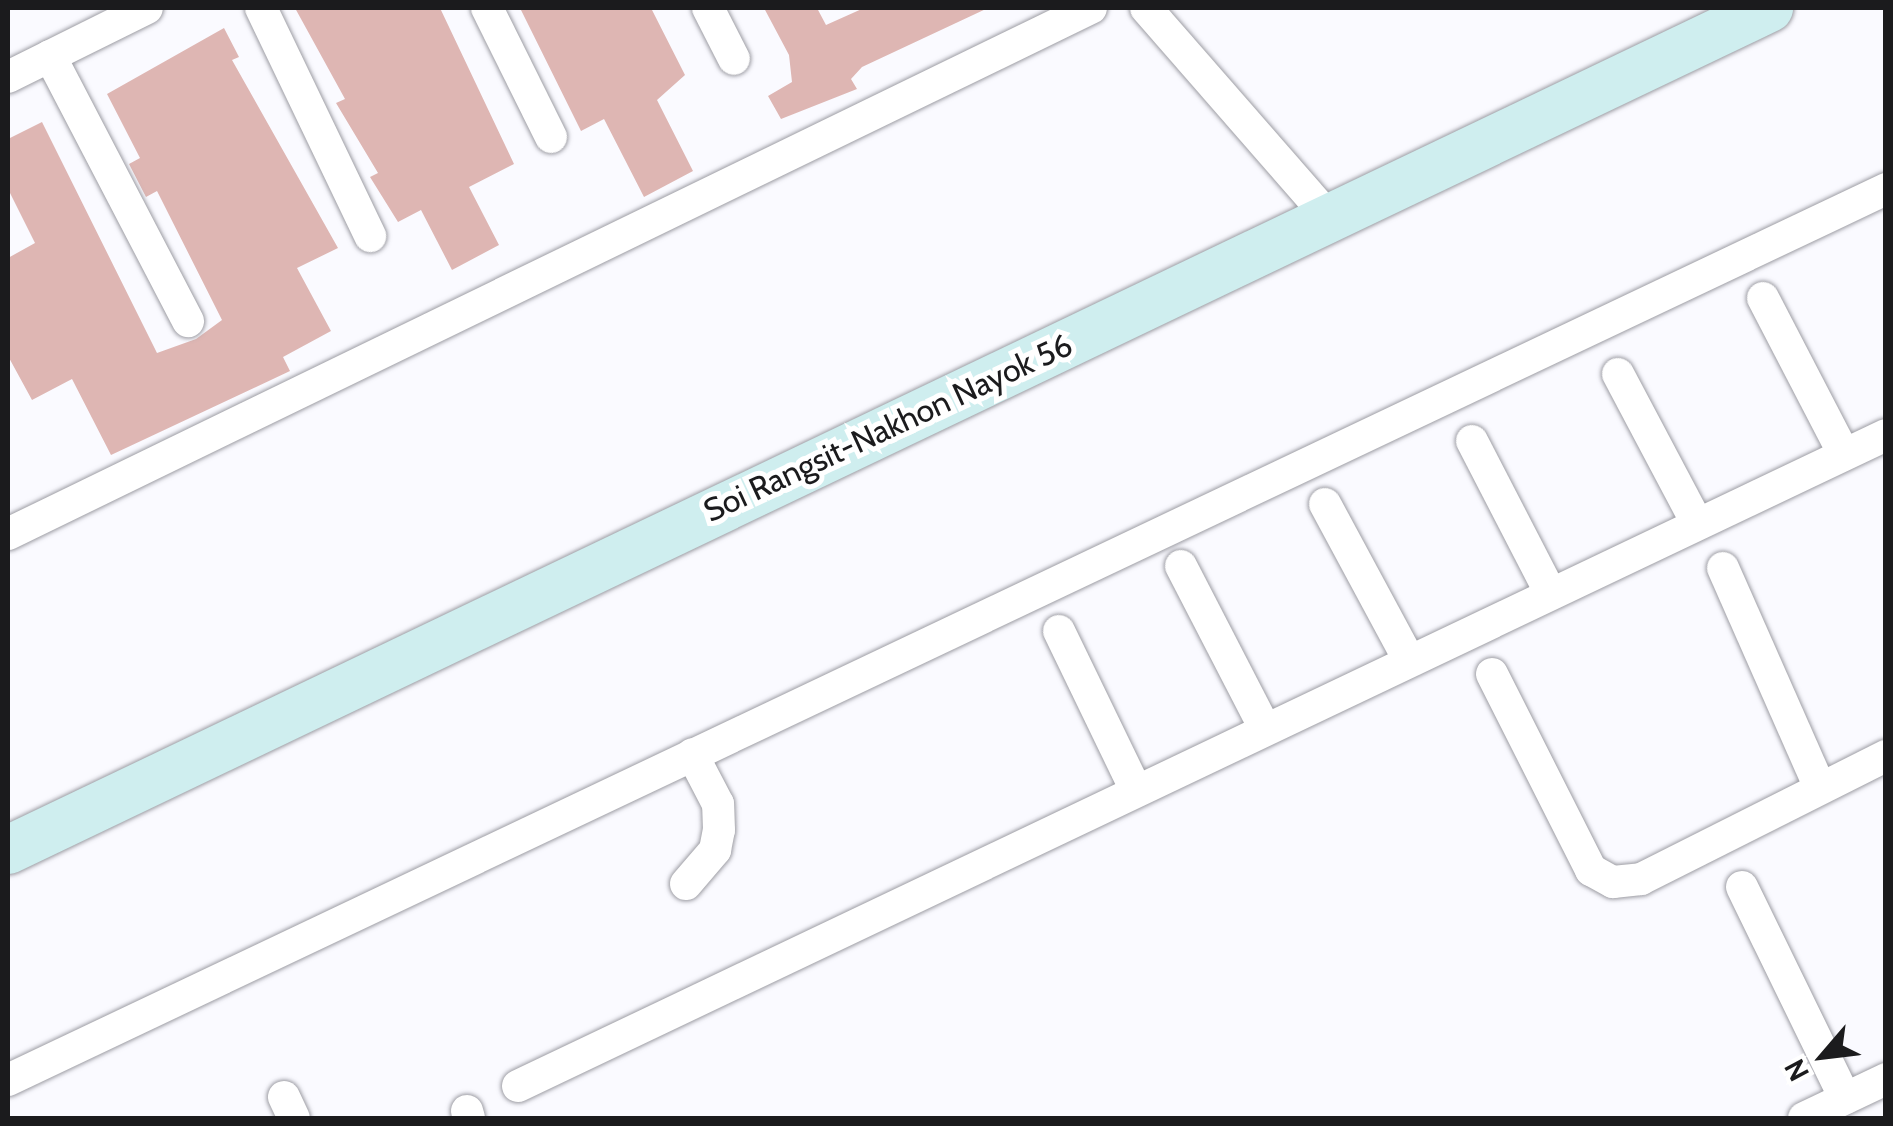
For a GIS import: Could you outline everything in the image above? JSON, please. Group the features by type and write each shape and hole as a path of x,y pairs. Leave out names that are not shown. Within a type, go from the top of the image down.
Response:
{"street":[{"path":"8,77 147,8"},
{"path":"261,8 370,236"},
{"path":"487,8 551,137"},
{"path":"708,8 734,59"},
{"path":"8,534 1091,8"},
{"path":"1146,8 1330,219"},
{"name":"Soi Rangsit-Nakhon Nayok 56","path":"8,850 1769,8"},
{"path":"50,56 188,321"},
{"path":"8,1080 1886,189"},
{"path":"1763,298 1844,454"},
{"path":"1618,374 1697,523"},
{"path":"518,1086 1262,726 1886,434"},
{"path":"1472,441 1550,592"},
{"path":"1325,504 1408,658"},
{"path":"1181,566 1262,726"},
{"path":"1723,568 1820,788"},
{"path":"1059,630 1136,790"},
{"path":"1492,674 1590,870 1613,882 1641,879 1886,756"},
{"path":"686,884 715,850 719,830 718,804 692,754"},
{"path":"1742,887 1845,1098"},
{"path":"1804,1118 1886,1079"}],"building":[{"path":"295,8 440,8 514,164 469,187 499,245 452,270 421,210 398,222 370,177 378,173 336,103 345,99"},
{"path":"520,8 651,8 685,75 657,100 693,171 644,197 604,119 581,131"},
{"path":"764,8 817,8 826,25 864,8 988,8 862,67 851,79 857,89 781,119 768,96 792,82 789,55"},
{"path":"224,28 239,57 232,60 338,248 297,268 331,331 283,357 290,371 111,455 72,379 32,400 8,356 8,258 35,243 8,189 8,139 42,122 157,353 196,339 222,320 157,191 146,197 129,164 140,158 107,94"}]}
